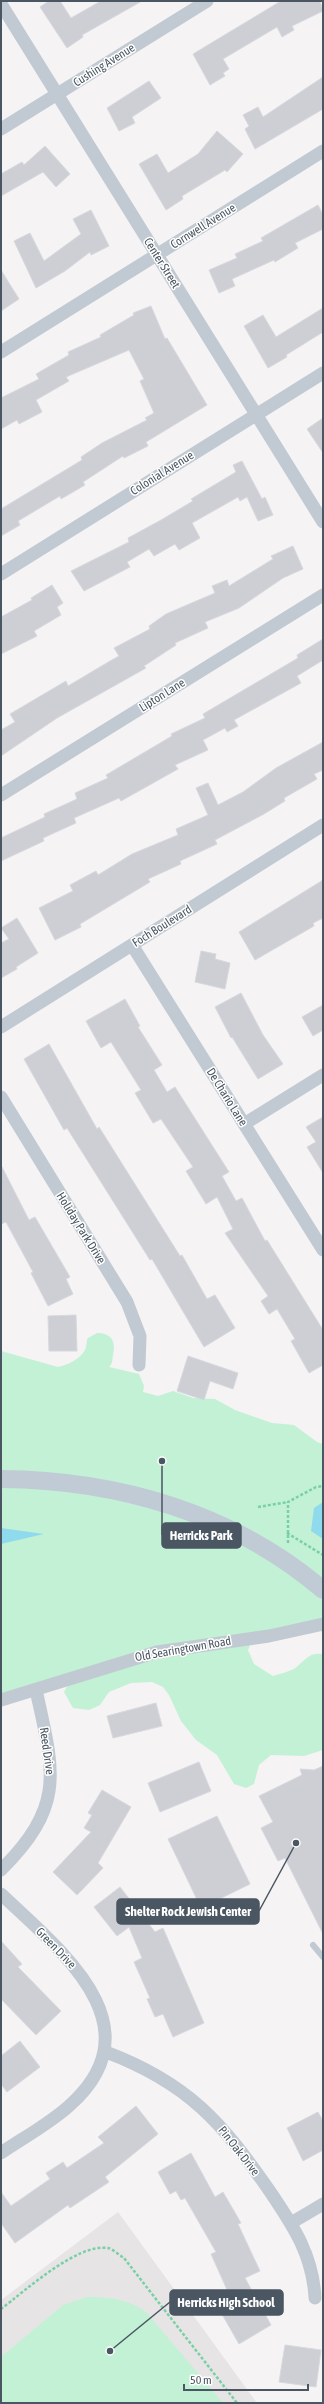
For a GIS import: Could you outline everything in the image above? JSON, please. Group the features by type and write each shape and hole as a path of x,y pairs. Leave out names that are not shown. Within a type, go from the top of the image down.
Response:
{"main road":[{"path":"1,1479 92,1485 118,1490 169,1504 211,1519 272,1552 323,1590"}],"street":[{"name":"Cushing Avenue","path":"1,129 207,1"},
{"name":"Center Street","path":"1,4 323,522"},
{"name":"Cornwell Avenue","path":"1,352 323,151"},
{"name":"Colonial Avenue","path":"1,574 323,373"},
{"name":"Lipton Lane","path":"1,795 323,595"},
{"name":"Foch Boulevard","path":"1,1027 323,825"},
{"name":"De Chario Lane","path":"132,945 323,1250"},
{"path":"244,1124 323,1075"},
{"name":"Holiday Park Drive","path":"1,1097 127,1302 140,1336 139,1366"},
{"name":"Old Searingtown Road","path":"1,1700 157,1652 269,1636 323,1624"},
{"name":"Reed Drive","path":"1,1870 27,1842 39,1823 51,1783 51,1763 36,1690"},
{"name":"Green Drive","path":"1,1894 70,1959 88,1984 99,2010 105,2032 106,2052"},
{"path":"1,2153 69,2106 89,2084 106,2052"},
{"name":"Pin Oak Drive","path":"106,2052 131,2061 164,2079 204,2110 237,2145 291,2223 309,2258 313,2273 315,2298"},
{"path":"291,2223 323,2204"}],"lane":[{"path":"313,1945 323,1957"}],"path":[{"path":"258,1507 288,1502 316,1487 323,1486"},
{"path":"288,1502 288,1545"},
{"path":"288,1533 323,1555"},
{"path":"1,2309 72,2258 96,2249 108,2248 124,2258 237,2403"}],"shaded area":[{"path":"118,2212 257,2403 1,2403 1,2300"}],"green space":[{"path":"97,1333 102,1333 112,1339 114,1350 109,1367 139,1374 144,1386 143,1392 158,1396 173,1391 193,1398 215,1399 235,1410 272,1423 294,1425 317,1442 323,1444 323,1624 253,1638 248,1650 254,1664 273,1676 294,1669 314,1654 323,1654 323,1750 304,1756 271,1755 259,1765 254,1784 246,1788 234,1784 217,1755 196,1740 181,1721 169,1695 163,1687 152,1682 131,1683 109,1692 100,1705 89,1710 73,1708 64,1692 72,1678 1,1700 1,1351 58,1367 66,1365 78,1358 86,1347 88,1338"},
{"path":"87,2297 126,2302 147,2313 223,2403 1,2403 1,2357 63,2305"}],"water":[{"path":"323,1502 323,1539 311,1531 314,1508"},
{"path":"1,1528 44,1534 1,1544"}],"building":[{"path":"49,1 60,1 71,18 101,1 142,1 82,35 83,37 67,48 40,7"},
{"path":"281,1 320,1 323,11 292,26 294,30 282,37 277,27 223,59 229,69 223,73 225,76 210,85 193,54"},
{"path":"323,77 323,109 255,149 245,129 249,126 243,115 258,107 263,117"},
{"path":"149,81 161,98 132,117 135,123 119,131 107,108"},
{"path":"217,131 243,154 227,172 225,170 182,196 183,199 166,210 139,164 157,154 168,173 198,154"},
{"path":"45,146 70,174 56,187 43,172 1,196 1,174 22,162 24,165"},
{"path":"318,205 323,215 323,229 295,243 298,248 275,262 274,260 232,279 235,286 219,293 209,270 237,258 235,254 263,241 261,238"},
{"path":"91,210 109,246 91,255 90,252 65,271 36,288 14,241 30,233 44,261 81,234 73,219"},
{"path":"1,270 19,299 1,311"},
{"path":"151,306 165,339 167,338 207,405 146,442 148,446 124,458 123,456 83,482 85,485 61,499 60,496 18,521 20,525 1,536 1,509 82,460 81,457 102,443 147,420 145,418 154,413 140,381 144,379 129,350 66,377 69,381 36,400 42,412 19,424 17,420 1,429 1,398 39,379 36,374 69,355 68,352 101,337 100,335 134,315 133,313"},
{"path":"323,308 323,332 286,355 287,357 268,368 244,326 263,315 276,337"},
{"path":"323,418 323,453 307,429"},
{"path":"242,461 262,499 265,497 273,515 258,521 247,497 240,501 238,497 192,523 200,538 179,550 175,544 154,556 149,549 127,562 130,567 84,591 71,571 129,542 128,538 193,501 191,499 236,472 233,465"},
{"path":"293,546 303,569 283,578 239,608 205,622 208,628 175,643 176,645 144,666 146,668 57,718 1,756 1,730 15,722 10,714 66,681 68,686 119,656 114,648 150,629 149,626 166,614 215,593 212,586 227,580 229,586 273,559 271,556"},
{"path":"52,585 63,603 57,607 61,615 34,631 37,636 1,654 1,617 32,600 31,598"},
{"path":"323,639 323,660 297,676 301,683 234,720 238,726 227,732 225,728 203,740 208,750 175,765 178,769 121,801 119,798 74,818 76,823 43,838 44,841 1,861 1,838 45,817 44,814 77,799 75,793 108,778 106,775 172,736 171,734 205,718 203,714 298,658 297,655"},
{"path":"323,742 323,770 314,774 317,779 284,798 285,801 264,814 215,840 217,844 180,861 181,864 148,879 150,882 80,924 81,927 55,940 39,908 73,891 70,885 96,871 98,875 132,854 178,835 176,829 208,815 196,788 208,783 218,805 243,792 276,768"},
{"path":"323,880 323,918 313,923 314,926 255,960 239,932"},
{"path":"17,918 38,953 16,967 17,969 1,978 1,943 9,939 1,928"},
{"path":"201,951 216,954 215,959 230,963 225,989 195,982"},
{"path":"241,993 263,1035 283,1064 258,1079 232,1037 231,1038 215,1007"},
{"path":"125,999 140,1026 138,1027 162,1065 154,1070 167,1092 175,1087 229,1172 222,1176 236,1201 242,1198 265,1241 267,1240 323,1330 323,1365 309,1373 291,1341 295,1339 277,1309 269,1314 261,1301 268,1296 225,1233 233,1229 217,1197 206,1204 186,1171 193,1167 161,1119 153,1123 135,1093 141,1090 111,1042 101,1048 86,1021"},
{"path":"323,1005 323,1030 313,1036 302,1017"},
{"path":"49,1044 97,1129 99,1127 180,1256 182,1255 207,1299 215,1295 235,1328 204,1347 152,1259 150,1260 67,1128 64,1130 24,1059"},
{"path":"323,1117 323,1173 307,1147 316,1142 306,1127"},
{"path":"1,1165 29,1220 35,1217 70,1277 66,1279 73,1294 48,1306 31,1273 33,1272 6,1222 1,1224"},
{"path":"76,1315 77,1351 49,1351 48,1316"},
{"path":"188,1356 238,1373 233,1389 210,1381 204,1400 177,1391"},
{"path":"156,1703 162,1726 113,1738 107,1716"},
{"path":"199,1762 211,1791 160,1812 148,1783"},
{"path":"323,1766 323,1934 285,1858 278,1861 261,1828 273,1822 259,1796 302,1775 300,1769 314,1770"},
{"path":"102,1790 131,1807 98,1863 103,1868 77,1895 53,1872 91,1832 84,1828 92,1815 88,1813"},
{"path":"217,1816 250,1884 201,1908 168,1839"},
{"path":"120,1887 155,1932 163,1928 204,2023 173,2037 163,2014 155,2017 147,1999 150,1998 134,1962 142,1958 129,1927 117,1936 94,1907"},
{"path":"1,1941 22,1964 18,1967 61,2011 36,2035 1,1999"},
{"path":"20,2041 40,2067 7,2092 1,2084 1,2056"},
{"path":"136,2106 158,2134 105,2177 109,2182 70,2208 68,2205 15,2243 1,2223 1,2192 11,2206 50,2179 46,2173 63,2162 67,2168 104,2143 98,2137"},
{"path":"318,2112 323,2121 323,2150 303,2161 287,2128"},
{"path":"191,2153 215,2197 223,2192 241,2223 238,2224 260,2271 245,2278 271,2325 239,2344 219,2309 232,2301 211,2254 216,2252 185,2198 181,2200 176,2191 170,2194 158,2172"},
{"path":"285,2345 321,2350 316,2387 279,2382"}],"place":[{"name":"Herricks Park","path":"162,1461"},
{"name":"Shelter Rock Jewish Center","path":"296,1843"},
{"name":"Herricks High School","path":"110,2351"}]}
